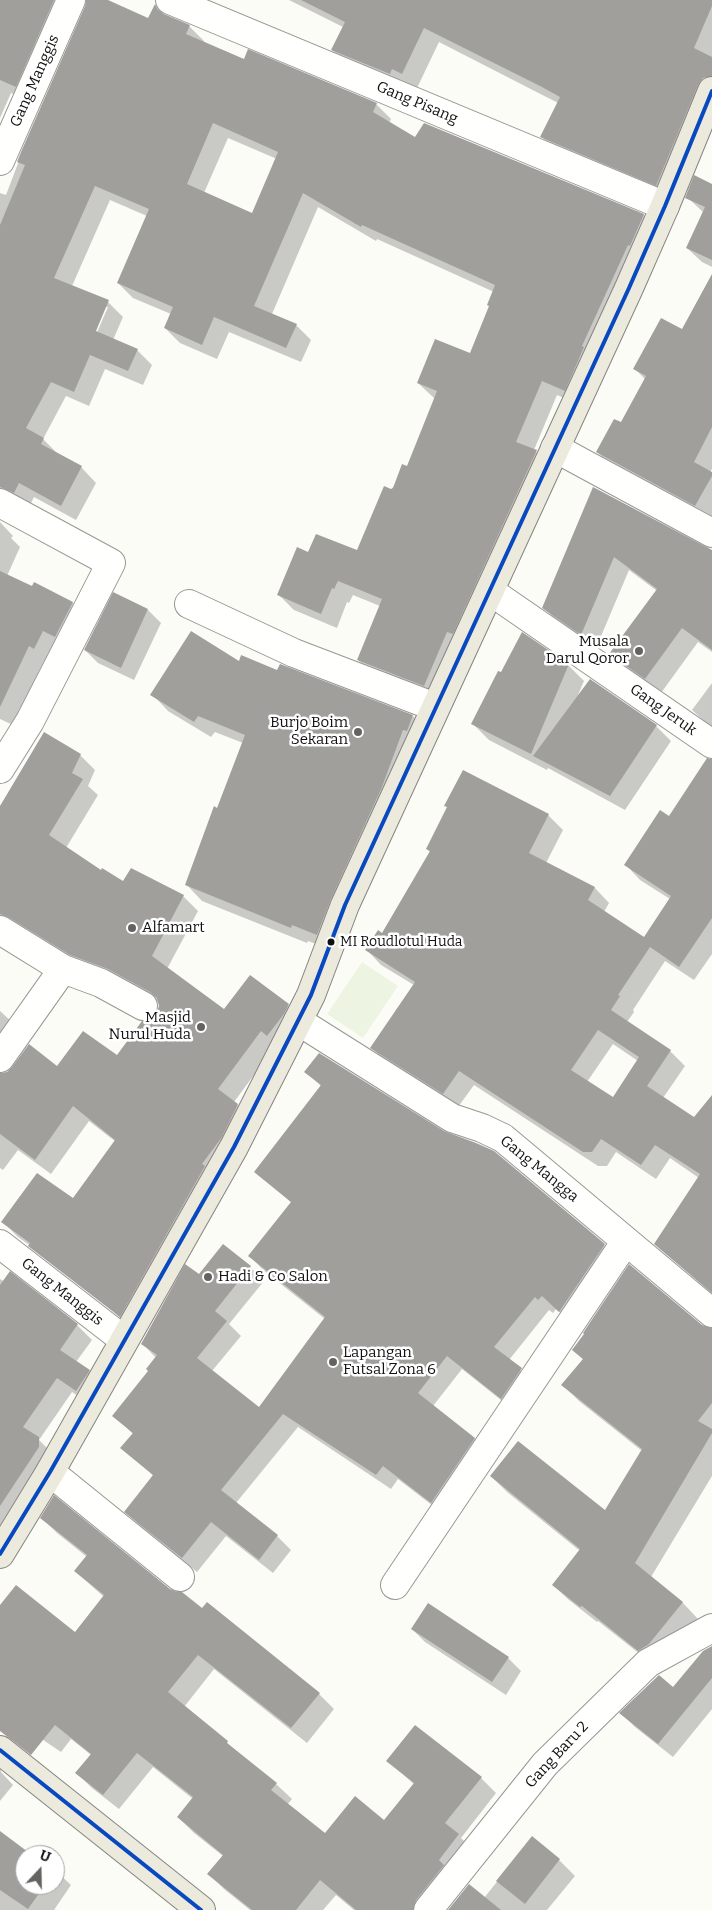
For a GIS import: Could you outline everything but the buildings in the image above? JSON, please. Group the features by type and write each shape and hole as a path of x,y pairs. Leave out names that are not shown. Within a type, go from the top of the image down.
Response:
{"main road":[{"path":"0,1554 50,1472 234,1147 311,995 345,905 665,206 712,91"},
{"path":"0,1750 201,1910"}],"street":[{"name":"Gang Manggis","path":"0,161 71,0"},
{"name":"Gang Pisang","path":"176,1 665,206"},
{"path":"555,448 712,533"},
{"path":"0,503 111,563 30,721 0,769"},
{"name":"Gang Jeruk","path":"490,591 712,744"},
{"path":"189,604 294,653 435,707"},
{"path":"0,930 63,969 101,983 143,1006"},
{"path":"0,1058 63,969"},
{"name":"Gang Mangga","path":"298,1021 452,1118 504,1138 712,1313"},
{"path":"395,1585 626,1241"},
{"name":"Gang Manggis","path":"0,1244 124,1340"},
{"path":"50,1472 180,1577"},
{"name":"Gang Baru 2","path":"428,1910 545,1764 648,1664 712,1628"}],"green space":[{"path":"362,962 398,986 363,1038 327,1014"}],"transit line":[{"path":"0,1554 50,1472 234,1147 311,995 345,905 629,288 712,91"},
{"path":"0,1750 201,1910"}],"place":[{"name":"Musala Darul Qoror","path":"639,651"},
{"name":"Burjo Boim Sekaran","path":"358,732"},
{"name":"Alfamart","path":"132,928"},
{"name":"MI Roudlotul Huda","path":"331,942"},
{"name":"Masjid Nurul Huda","path":"201,1027"},
{"name":"Hadi & Co Salon","path":"208,1277"},
{"name":"Lapangan Futsal Zona 6","path":"333,1362"}]}
